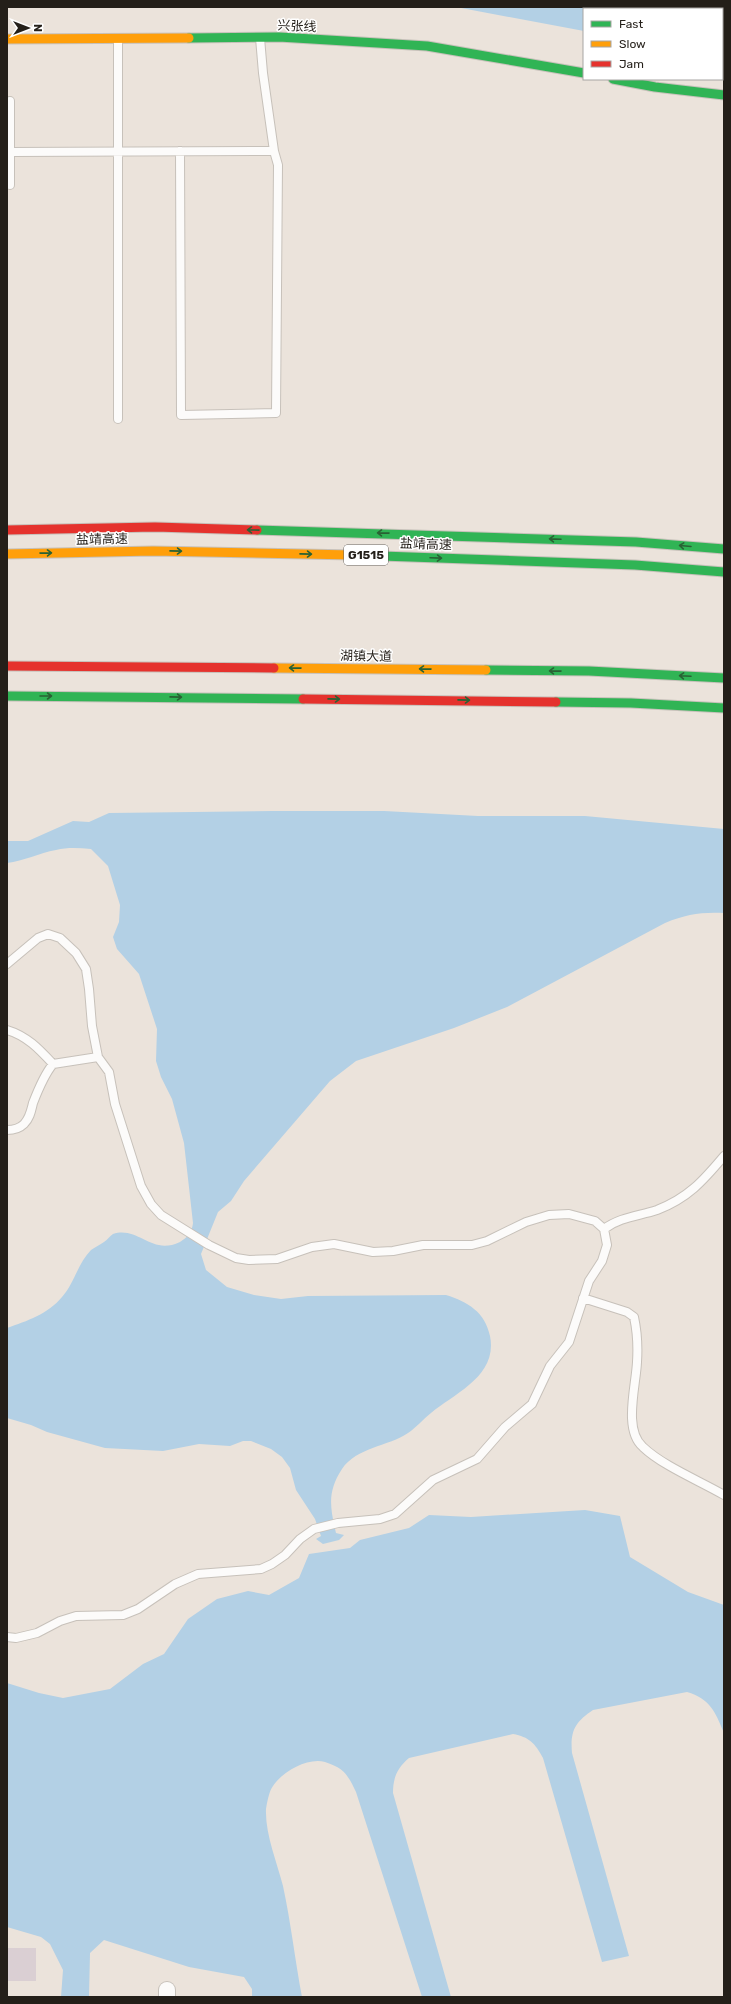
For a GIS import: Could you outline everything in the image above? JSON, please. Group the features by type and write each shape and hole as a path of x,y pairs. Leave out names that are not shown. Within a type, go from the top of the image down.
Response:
{"main road":[{"name":"兴张线","path":"7,39 260,37 426,46 583,73"},
{"path":"619,80 655,87 724,95"},
{"name":"盐靖高速","path":"7,530 156,527 400,533 636,542 724,549"},
{"name":"盐靖高速","path":"7,554 153,551 398,556 635,565 724,572"},
{"name":"湖镇大道","path":"7,666 589,671 724,678"},
{"path":"7,696 118,696 631,703 724,708"}],"lane":[{"path":"180,151 181,415 276,413 278,165 274,150 263,73 260,37"},
{"path":"118,38 118,419"},
{"path":"10,101 10,185"},
{"path":"10,152 274,150"},
{"path":"7,964 38,938 48,934 60,938 76,953 86,969 92,1026 98,1057 109,1072 118,1112 141,1186 151,1204 161,1214 209,1245 236,1258 248,1260 277,1259 312,1247 334,1244 373,1252 393,1251 423,1245 472,1245 487,1241 526,1222 548,1214 569,1214 595,1220 604,1229 607,1245 602,1261 589,1281 569,1342 550,1366 532,1404 505,1427 477,1459 433,1480 395,1514 380,1519 338,1523 314,1529 300,1539 285,1555 272,1564 261,1569 198,1574 175,1584 138,1609 123,1614 76,1616 60,1621 37,1633 16,1638 7,1637"},
{"path":"7,1030 18,1033 35,1045 53,1064"},
{"path":"7,1130 14,1130 24,1125 47,1071 53,1064 98,1057"},
{"path":"604,1229 612,1223 656,1210 678,1201 694,1190 724,1156"},
{"path":"583,1298 627,1312 634,1317 636,1328 637,1361 631,1416 634,1434 642,1447 661,1460 724,1495"}],"water":[{"path":"456,7 724,7 723,40 723,8 583,8 583,31"},
{"path":"384,811 478,816 585,816 724,829 724,913 694,914 665,923 507,1007 454,1028 356,1061 330,1081 244,1181 231,1201 218,1212 201,1254 206,1270 227,1287 254,1295 281,1299 308,1296 446,1295 461,1301 474,1309 480,1314 488,1328 491,1350 488,1362 481,1373 472,1382 431,1413 414,1429 400,1438 356,1456 342,1469 334,1485 331,1507 336,1533 344,1535 339,1540 323,1544 316,1539 321,1536 315,1519 296,1490 290,1468 282,1457 271,1449 251,1441 243,1441 230,1446 199,1444 163,1451 105,1448 47,1432 31,1425 7,1418 7,1328 37,1316 56,1303 70,1286 83,1261 91,1250 113,1234 130,1234 153,1244 161,1246 170,1245 180,1242 187,1236 191,1232 193,1223 184,1143 172,1099 161,1077 156,1061 157,1029 139,974 117,949 113,937 119,922 120,905 108,866 91,849 78,848 60,849 7,863 7,841 28,841 73,821 89,822 109,813"},
{"path":"585,1510 620,1516 630,1557 688,1592 724,1605 724,1733 718,1718 711,1707 701,1698 687,1692 593,1710 578,1723 573,1733 572,1753 629,1956 602,1962 543,1758 531,1742 523,1737 513,1734 409,1758 401,1766 395,1778 393,1793 451,1997 422,1997 356,1792 345,1773 331,1764 318,1761 296,1767 277,1781 268,1797 266,1809 267,1828 286,1900 302,1997 252,1997 252,1989 244,1977 189,1967 104,1940 90,1953 89,1997 61,1997 63,1970 50,1944 41,1937 7,1927 7,1683 39,1693 63,1698 110,1689 143,1664 164,1654 188,1619 217,1599 248,1591 269,1595 299,1578 309,1554 350,1548 360,1540 409,1528 429,1515 471,1517"}],"building":[{"path":"7,1948 36,1948 36,1981 7,1981"}],"traffic: fast":[{"path":"189,38 279,37 427,46 583,73"},
{"path":"618,80 655,87 724,95"},
{"path":"257,530 636,542 724,549"},
{"path":"353,555 635,565 724,572"},
{"path":"486,670 589,671 724,678"},
{"path":"7,696 303,699"},
{"path":"556,702 631,703 724,708"}],"traffic: slow":[{"path":"7,39 189,38"},
{"path":"7,554 153,551 353,555"},
{"path":"274,668 486,670"}],"traffic: jam":[{"path":"7,530 155,527 257,530"},
{"path":"7,666 274,668"},
{"path":"303,699 556,702"}]}
